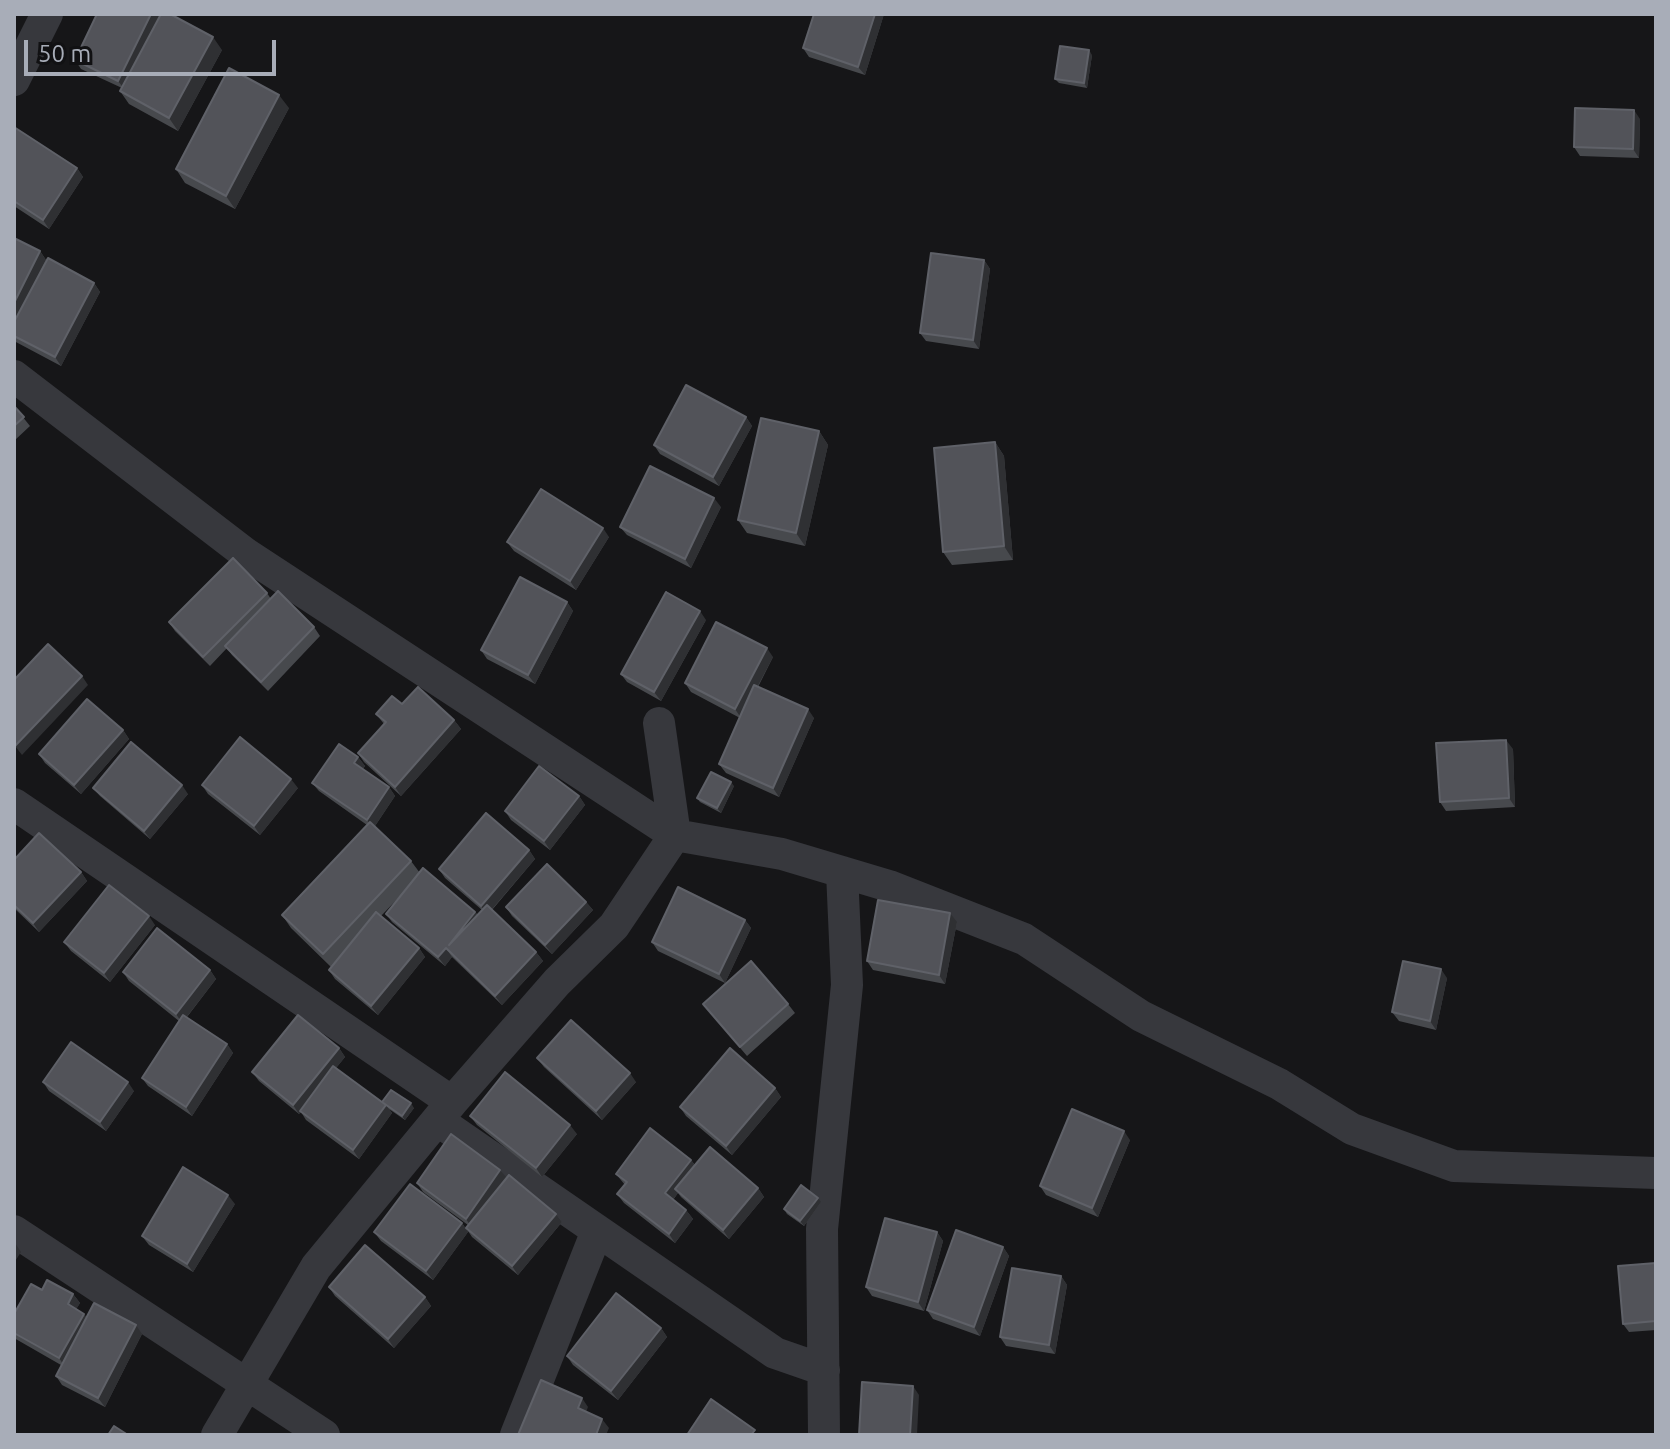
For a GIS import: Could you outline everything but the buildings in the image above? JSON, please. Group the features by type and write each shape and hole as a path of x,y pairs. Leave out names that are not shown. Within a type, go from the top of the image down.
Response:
{"street":[{"path":"14,80 47,14"},
{"path":"14,376 246,554 675,835 782,854 842,872 1024,939 1141,1016 1279,1084 1352,1129 1454,1166 1656,1173"},
{"path":"217,1435 316,1267 444,1111 557,982 614,926 675,835 659,723"},
{"path":"14,804 444,1111 597,1231 775,1353 824,1370"},
{"path":"824,1435 822,1229 847,985 842,872"},
{"path":"14,1231 245,1386 324,1435"},
{"path":"516,1435 597,1231"}]}
